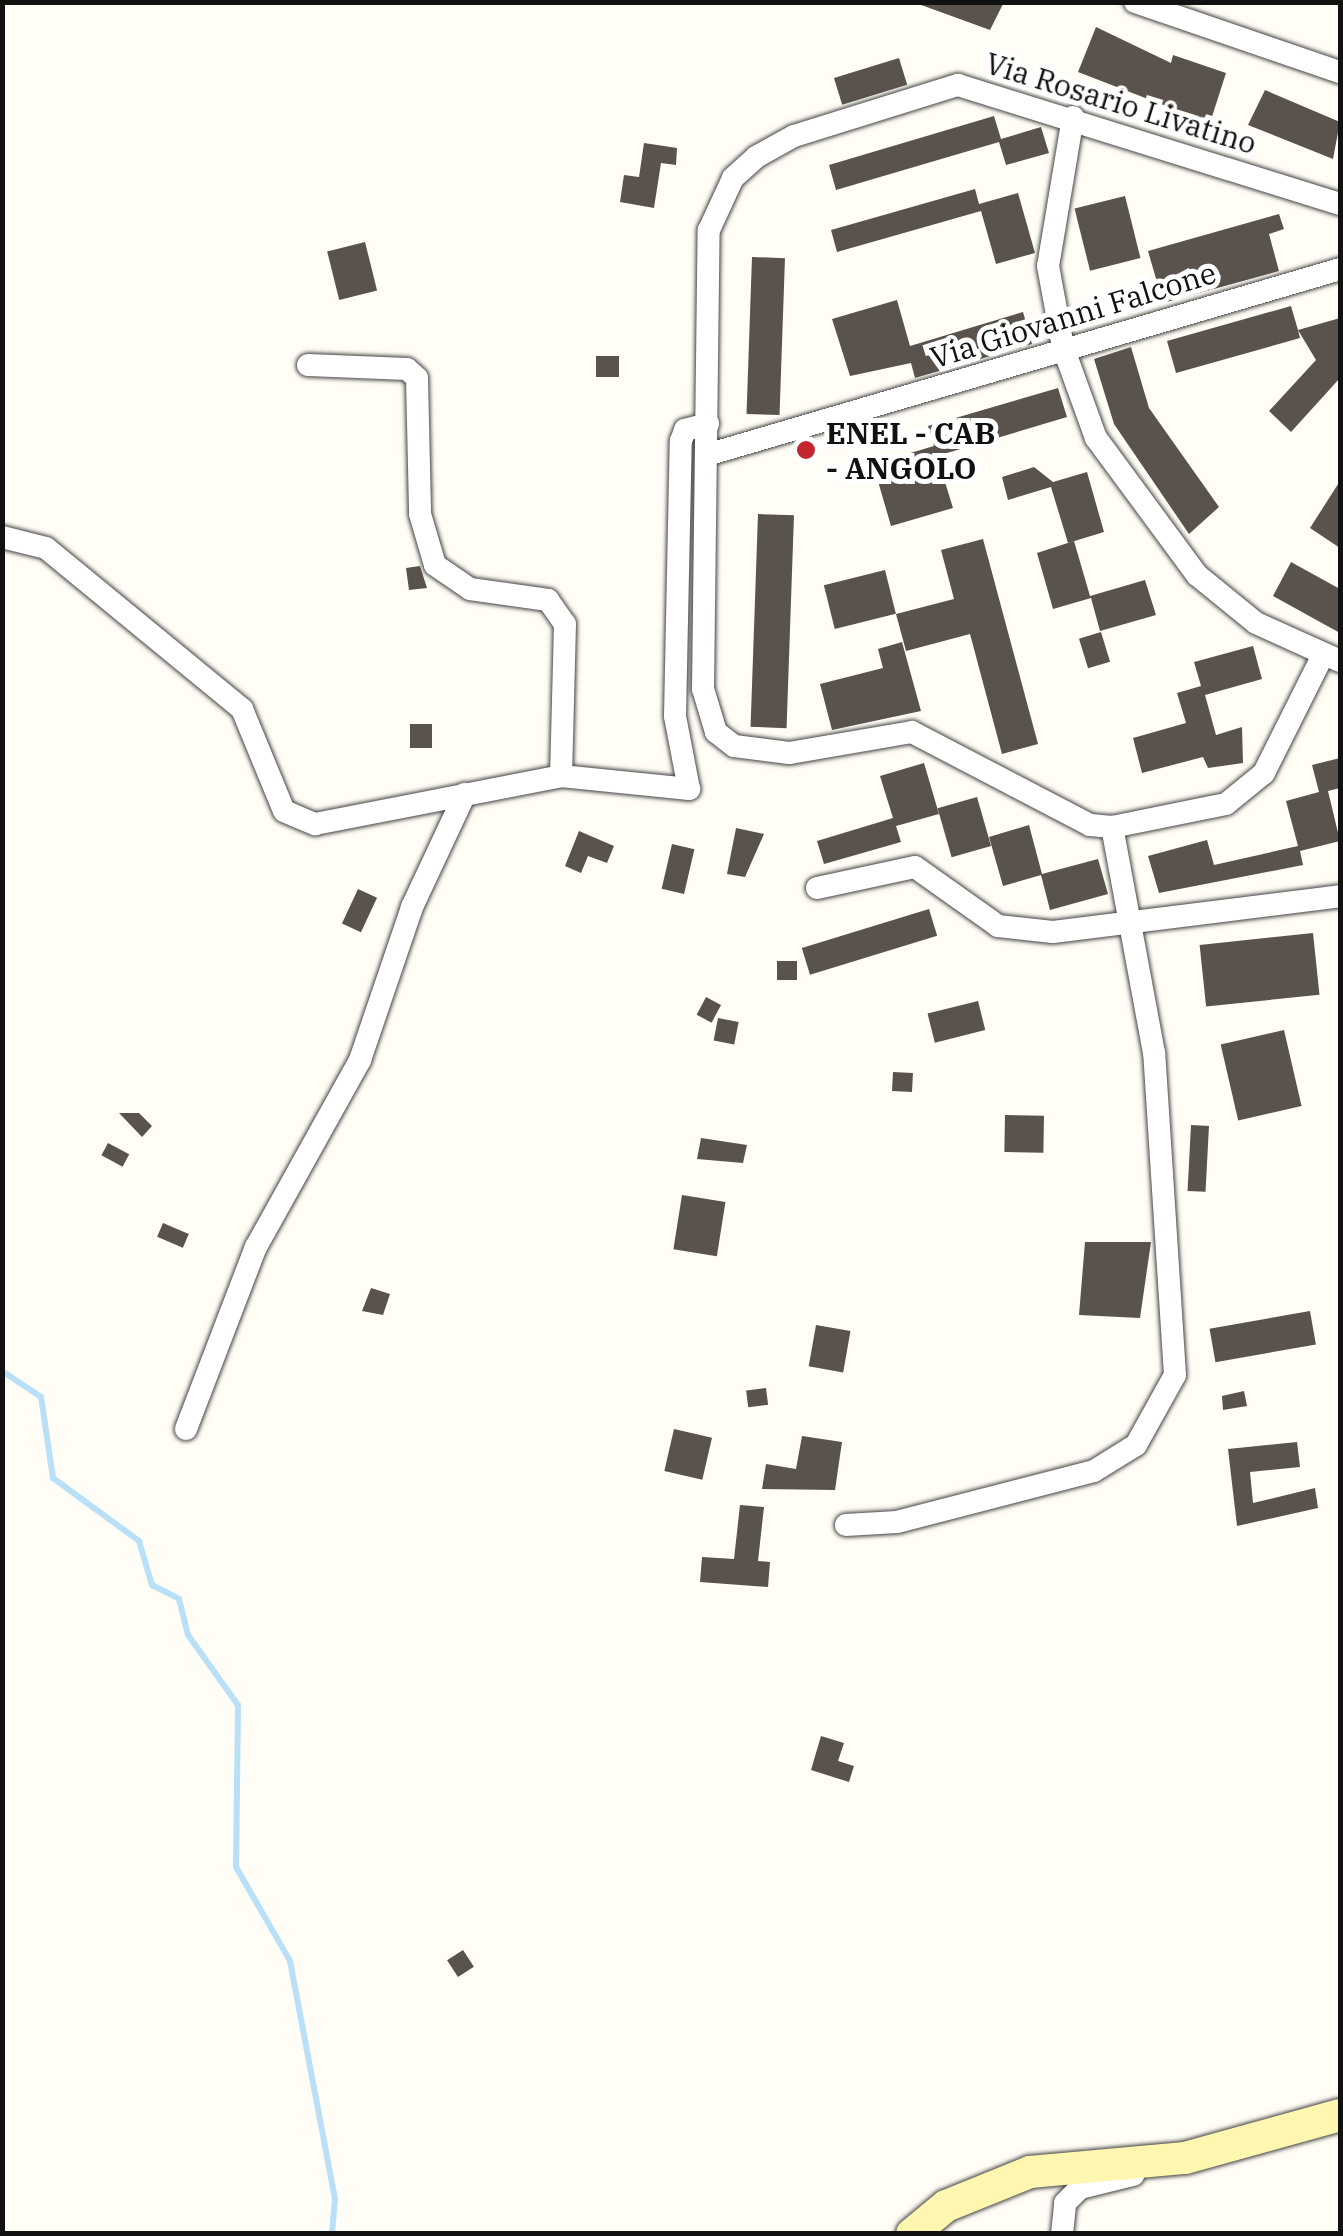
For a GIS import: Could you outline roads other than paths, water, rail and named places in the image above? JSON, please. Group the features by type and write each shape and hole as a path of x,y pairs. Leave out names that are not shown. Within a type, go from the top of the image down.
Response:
{"main road":[{"path":"912,2234 946,2206 1030,2172 1153,2159 1340,2115"}],"street":[{"path":"1135,2 1340,72"},
{"name":"Via Rosario Livatino","path":"1112,828 1090,826 912,732 788,753 734,746 716,732 703,689 710,454 709,230 734,178 756,158 794,136 958,85 1073,117 1340,204"},
{"path":"846,1525 898,1522 1094,1470 1136,1445 1175,1375 1154,1053 1112,828 1226,804 1264,774 1331,659 1256,623 1154,527 1096,438 1063,347 1048,266 1073,117"},
{"name":"Via Giovanni Falcone","path":"710,454 823,423 1063,347 1340,269"},
{"path":"308,365 407,369 417,378 420,514 435,565 470,589 548,600 565,624 561,776"},
{"path":"2,537 46,548 242,710 284,811 315,824 561,776 689,790 674,716 680,441 690,427 708,424"},
{"path":"186,1429 256,1247 360,1060 412,907 465,794"},
{"path":"817,888 916,867 998,926 1052,932 1340,896"},
{"path":"1062,2234 1066,2202 1080,2188 1139,2174 1153,2159"}],"waterway":[{"path":"2,1371 41,1397 53,1478 139,1541 152,1585 179,1599 188,1635 238,1705 236,1867 290,1961 335,2199 332,2234"}],"place":[{"name":"ENEL - CAB - ANGOLO","path":"806,450"}]}
